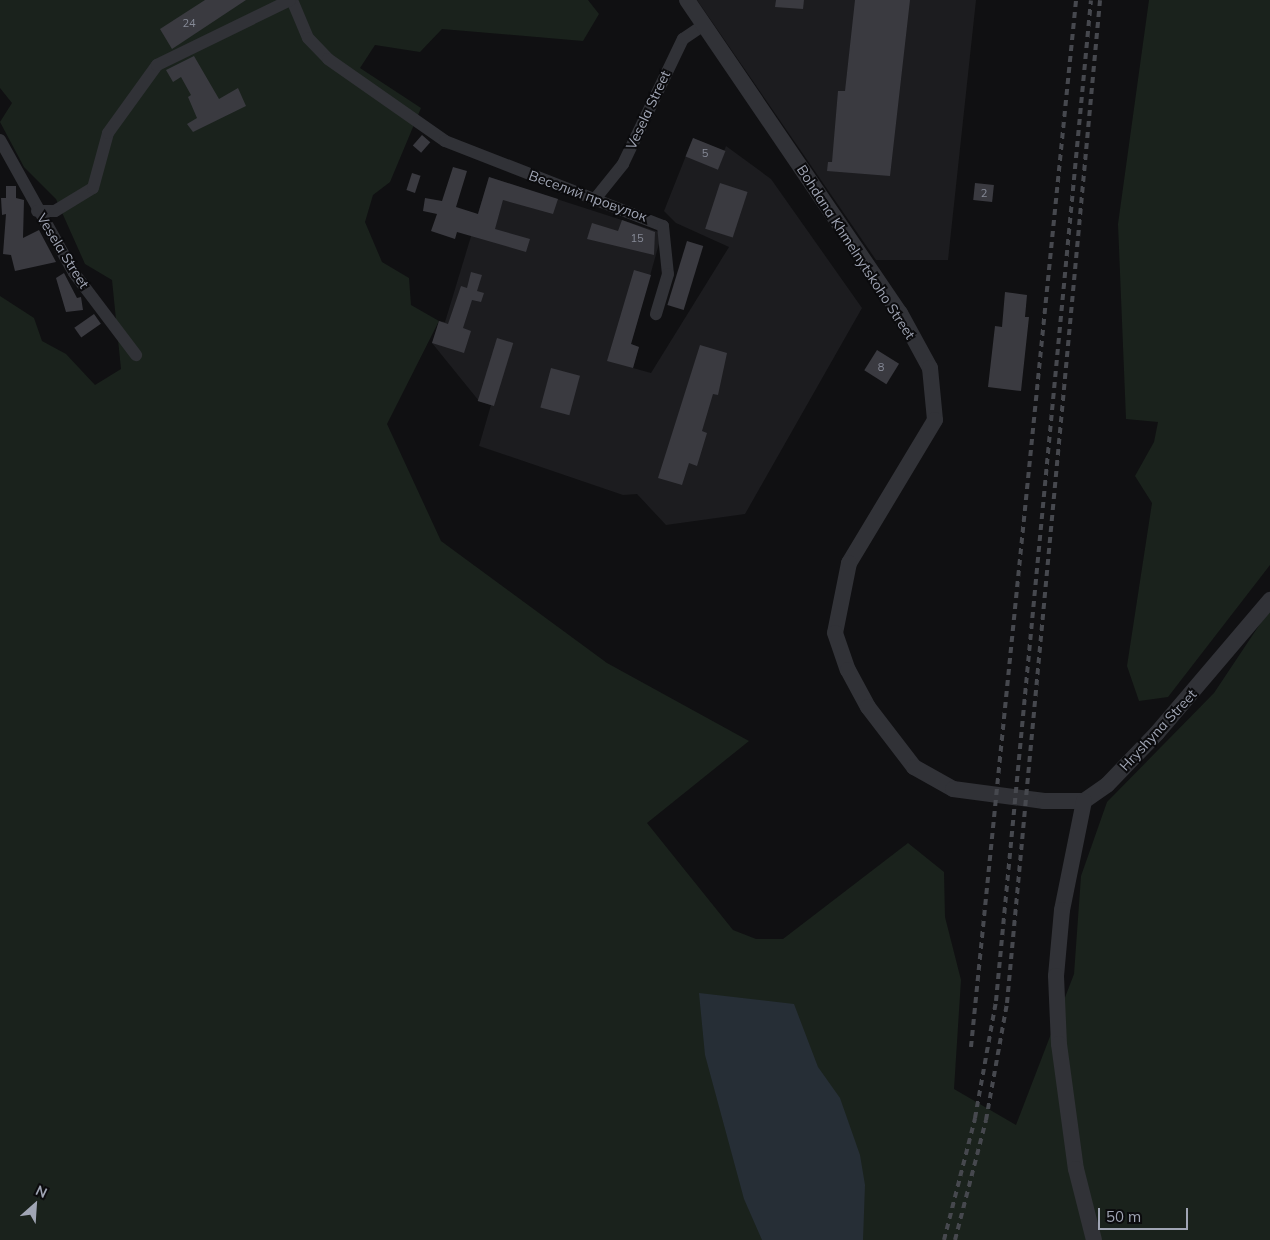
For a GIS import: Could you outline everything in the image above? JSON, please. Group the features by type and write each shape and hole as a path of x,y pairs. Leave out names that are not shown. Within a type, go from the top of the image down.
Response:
{"street":[{"path":"37,211 55,211 93,188 108,134 150,72 173,58 291,0"},
{"name":"Веселий провулок","path":"291,0 308,38 328,59 430,130 478,156 649,219 666,230 668,274 656,314"},
{"name":"Bohdana Khmelnytskoho Street","path":"687,0 900,313 930,368 935,420 849,563 835,633 848,670 868,706 914,767 953,789 1015,798 1084,800"},
{"name":"Vesela Street","path":"595,199 623,164 683,39 704,25"},
{"name":"Vesela Street","path":"0,140 37,211 74,273 136,355"},
{"name":"Hryshyna Street","path":"1084,800 1107,785 1157,733 1270,600"},
{"path":"1084,800 1062,910 1056,976 1059,1044 1076,1169 1094,1240"}],"shaded area":[{"path":"0,0 588,0 599,14 583,41 442,29 420,52 375,45 360,68 421,108 390,182 373,195 365,222 382,262 409,278 411,305 439,321 387,424 441,541 607,663 749,741 647,823 733,930 756,939 783,939 908,843 944,872 945,917 961,980 954,1089 1016,1125 1074,974 1081,876 1107,802 1214,693 1270,609 1270,1240 0,1240 0,296 34,318 42,341 66,354 95,385 121,369 112,280 85,264 56,199 24,167 0,122 12,103 0,88"},
{"path":"697,0 976,0 948,260 876,260"},
{"path":"1149,0 1270,0 1270,565 1168,697 1139,701 1127,666 1152,503 1135,476 1154,442 1158,422 1126,419 1118,224"},
{"path":"693,138 724,151 726,146 771,179 862,308 745,514 666,525 637,494 623,495 479,446 491,405 479,401 432,343 439,321 445,322 489,177 662,233 631,344 639,347 633,368 651,373 729,247 676,223 664,211"},
{"path":"699,993 794,1004 818,1067 840,1098 860,1155 865,1185 863,1240 762,1240 744,1199 705,1055"}],"building":[{"path":"205,0 246,0 172,49 160,29"},
{"path":"776,0 804,0 803,9 775,7"},
{"path":"855,0 910,0 890,176 827,171 828,162 832,162 838,91 845,91"},
{"path":"194,56 219,99 238,88 246,106 193,132 187,124 197,118 188,97 191,95 181,77 173,82 166,70"},
{"path":"422,135 430,142 421,153 413,146"},
{"path":"693,138 725,151 718,170 686,157"},
{"path":"453,167 467,171 456,207 478,214 489,177 558,199 553,214 503,200 495,229 530,239 526,252 457,232 455,239 431,231 437,214 423,211 425,198 442,201"},
{"path":"412,173 421,176 415,193 406,190"},
{"path":"720,183 748,192 733,238 705,229"},
{"path":"975,183 994,185 992,202 973,200"},
{"path":"6,186 16,186 16,198 24,200 23,238 39,230 56,262 15,271 11,255 3,254 6,214 2,215 1,198 6,198"},
{"path":"622,220 655,232 654,255 587,239 592,223 618,231"},
{"path":"687,241 703,246 684,310 667,305"},
{"path":"634,270 651,275 631,344 639,347 633,368 607,361"},
{"path":"471,272 482,275 477,291 484,293 481,302 472,300 463,328 471,331 464,353 432,343 439,321 448,324 461,286 467,288"},
{"path":"64,273 77,298 81,297 83,310 66,312 56,278"},
{"path":"1005,292 1027,295 1025,317 1029,317 1021,391 988,387 995,326 1002,327"},
{"path":"94,314 101,324 81,338 74,328"},
{"path":"497,338 513,343 494,406 478,401"},
{"path":"700,345 727,353 718,395 713,394 702,431 707,433 697,466 689,463 682,485 658,478"},
{"path":"877,350 899,364 886,384 864,370"},
{"path":"551,368 580,376 569,415 540,408"}],"railway":[{"path":"971,1047 1076,0"},
{"path":"944,1240 975,1118 996,1001 1091,0"},
{"path":"955,1240 986,1120 1007,1003 1100,0"}]}
